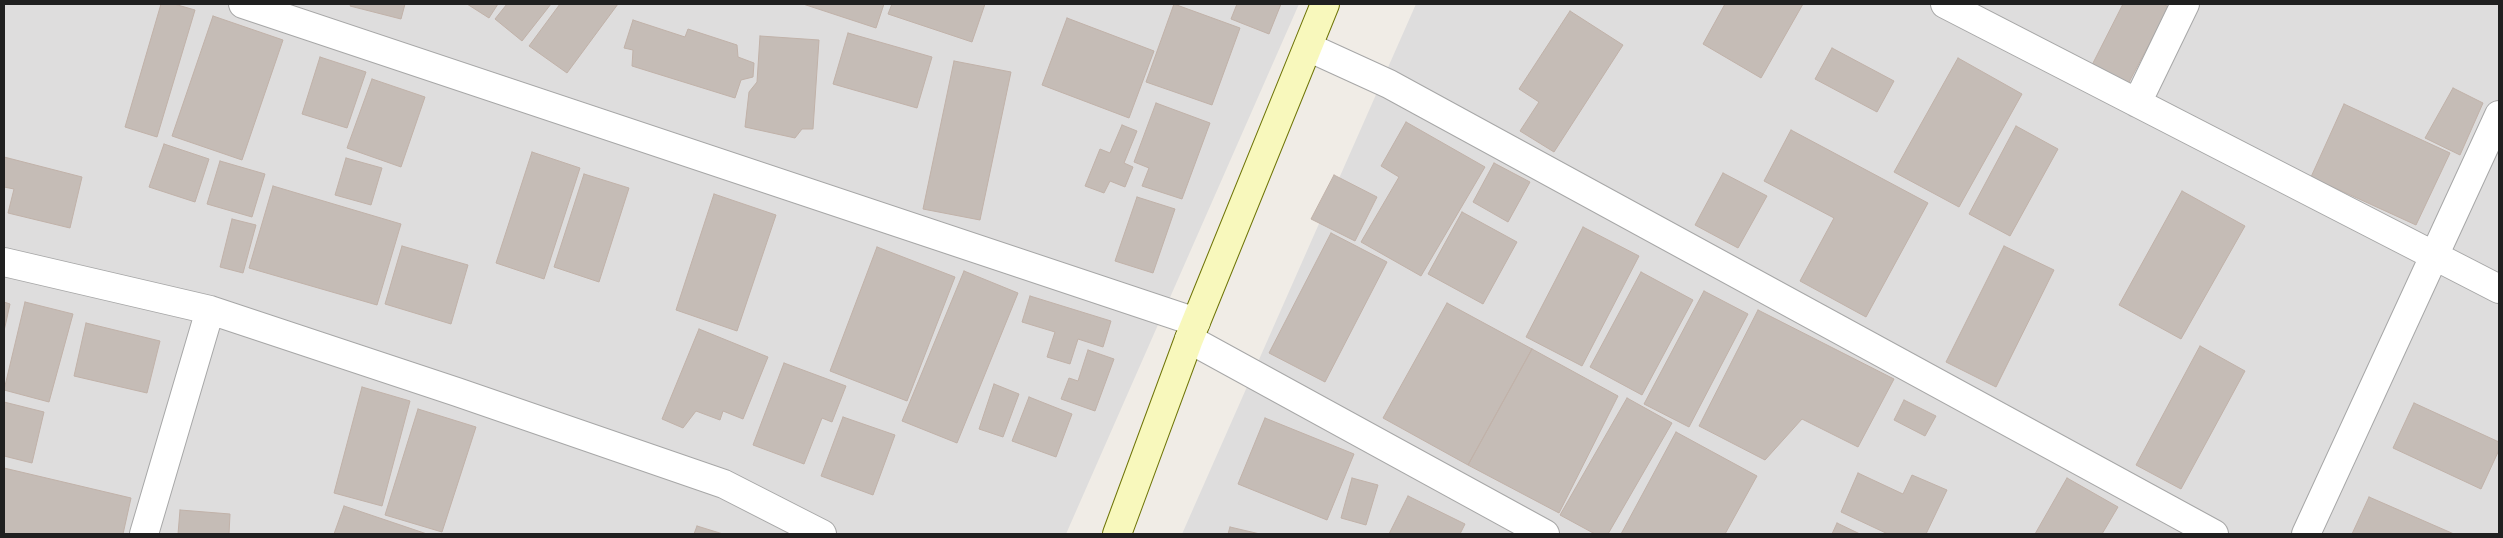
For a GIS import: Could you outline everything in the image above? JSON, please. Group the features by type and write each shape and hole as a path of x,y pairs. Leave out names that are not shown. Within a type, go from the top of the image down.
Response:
{"street":[{"path":"243,4 1192,330 1545,534"},
{"path":"1117,534 1192,330 1324,4"},
{"path":"1945,4 2499,289"},
{"path":"2137,102 2185,4"},
{"path":"1308,47 1390,84 2214,534"},
{"path":"2306,534 2499,115"},
{"path":"4,262 210,310 447,388 724,484 822,534"},
{"path":"144,534 210,310"}],"shaded area":[{"path":"4,4 1299,4 1066,534 4,534"},
{"path":"1416,4 2499,4 2499,534 1182,534"}],"building":[{"path":"161,4 174,4 195,10 157,137 125,127"},
{"path":"351,4 405,4 401,19 350,6"},
{"path":"467,4 498,4 489,18"},
{"path":"507,4 551,4 522,41 495,19"},
{"path":"560,4 618,4 567,73 529,46"},
{"path":"803,4 884,4 876,28"},
{"path":"892,4 985,4 972,42 888,14"},
{"path":"1174,4 1240,28 1212,105 1146,82"},
{"path":"1237,4 1281,4 1269,34 1231,19"},
{"path":"1725,4 1803,4 1761,78 1703,44"},
{"path":"2123,4 2163,4 2169,7 2128,84 2092,65"},
{"path":"1570,11 1623,45 1554,152 1520,131 1539,102 1519,89"},
{"path":"213,16 283,40 242,160 172,136"},
{"path":"1067,18 1154,51 1129,118 1042,85"},
{"path":"633,20 685,37 688,29 737,45 738,57 754,63 753,77 741,80 735,98 632,66 633,50 624,48"},
{"path":"848,33 932,57 917,108 833,84"},
{"path":"760,36 819,40 813,129 802,129 795,138 745,127 749,92 757,82"},
{"path":"1832,48 1894,81 1877,112 1815,79"},
{"path":"320,57 366,72 347,128 302,114"},
{"path":"1958,58 2022,94 1959,207 1894,172"},
{"path":"954,61 1011,72 980,220 923,209"},
{"path":"372,79 425,97 401,167 347,148"},
{"path":"2453,88 2483,103 2460,155 2425,138"},
{"path":"1156,103 1210,123 1182,199 1142,186 1149,168 1134,162"},
{"path":"2344,104 2450,153 2416,225 2311,177"},
{"path":"1406,122 1485,167 1421,276 1361,242 1399,177 1381,166"},
{"path":"1122,125 1137,131 1124,163 1133,167 1125,187 1110,181 1104,193 1085,186 1100,149 1110,153"},
{"path":"2016,126 2058,149 2010,236 1969,214"},
{"path":"1791,130 1928,203 1866,317 1800,281 1834,218 1764,181"},
{"path":"164,144 209,159 195,202 149,187"},
{"path":"532,152 580,168 544,279 496,263"},
{"path":"4,157 82,177 70,228 8,213 14,189 4,187"},
{"path":"346,158 382,168 371,205 335,195"},
{"path":"220,161 265,174 252,217 207,204"},
{"path":"1494,163 1530,182 1508,222 1473,202"},
{"path":"1723,173 1767,196 1738,248 1695,225"},
{"path":"584,174 629,188 599,282 554,267"},
{"path":"1334,175 1377,197 1355,241 1311,219"},
{"path":"273,186 401,224 377,305 249,268"},
{"path":"2182,191 2245,226 2181,339 2119,305"},
{"path":"714,194 776,215 737,331 676,310"},
{"path":"1137,197 1175,209 1153,273 1115,261"},
{"path":"1462,212 1517,242 1483,304 1428,274"},
{"path":"232,219 256,225 243,273 220,267"},
{"path":"1583,227 1639,256 1582,366 1526,337"},
{"path":"1331,233 1387,262 1325,382 1269,353"},
{"path":"402,246 468,265 451,324 385,304"},
{"path":"2004,246 2054,270 1996,387 1946,362"},
{"path":"877,247 955,277 907,401 830,371"},
{"path":"964,271 1018,293 957,443 902,421"},
{"path":"1641,272 1693,300 1642,395 1590,367"},
{"path":"1704,291 1748,314 1689,427 1644,404"},
{"path":"1030,296 1111,321 1103,347 1078,339 1070,364 1047,357 1055,332 1022,322"},
{"path":"4,302 10,304 4,331"},
{"path":"25,302 73,314 49,402 4,390"},
{"path":"1447,303 1532,349 1468,465 1383,418"},
{"path":"1758,310 1894,379 1858,447 1802,419 1765,460 1699,426"},
{"path":"86,323 160,341 147,393 74,376"},
{"path":"699,329 768,357 743,419 723,411 720,420 696,411 683,428 662,419"},
{"path":"2200,346 2245,371 2181,489 2136,465"},
{"path":"1532,349 1618,396 1559,513 1468,465"},
{"path":"1088,350 1114,359 1095,411 1061,399 1069,378 1078,381"},
{"path":"784,363 846,386 832,422 822,418 804,464 753,445"},
{"path":"994,384 1019,394 1003,437 979,429"},
{"path":"362,387 410,401 382,506 334,493"},
{"path":"1029,397 1072,414 1056,457 1012,441"},
{"path":"1627,398 1672,423 1608,534 1595,534 1560,515"},
{"path":"1904,400 1936,416 1925,436 1894,420"},
{"path":"4,402 44,412 32,463 4,456"},
{"path":"2414,403 2499,442 2499,450 2481,489 2393,448"},
{"path":"418,409 476,427 442,532 385,515"},
{"path":"843,417 895,435 873,495 821,476"},
{"path":"1265,418 1354,454 1327,520 1238,484"},
{"path":"1676,432 1757,476 1725,534 1621,534"},
{"path":"4,468 131,498 123,534 4,534"},
{"path":"1858,473 1903,494 1912,475 1947,490 1926,534 1888,534 1841,512"},
{"path":"1352,478 1378,485 1366,525 1341,518"},
{"path":"2067,478 2118,507 2102,534 2035,534"},
{"path":"1408,496 1465,524 1460,534 1389,534"},
{"path":"2369,497 2454,534 2352,534"},
{"path":"344,506 427,534 334,534"},
{"path":"180,510 230,514 229,534 178,534"},
{"path":"1837,523 1860,534 1832,534"},
{"path":"697,526 723,534 694,534"},
{"path":"1230,527 1260,534 1228,534"}]}
